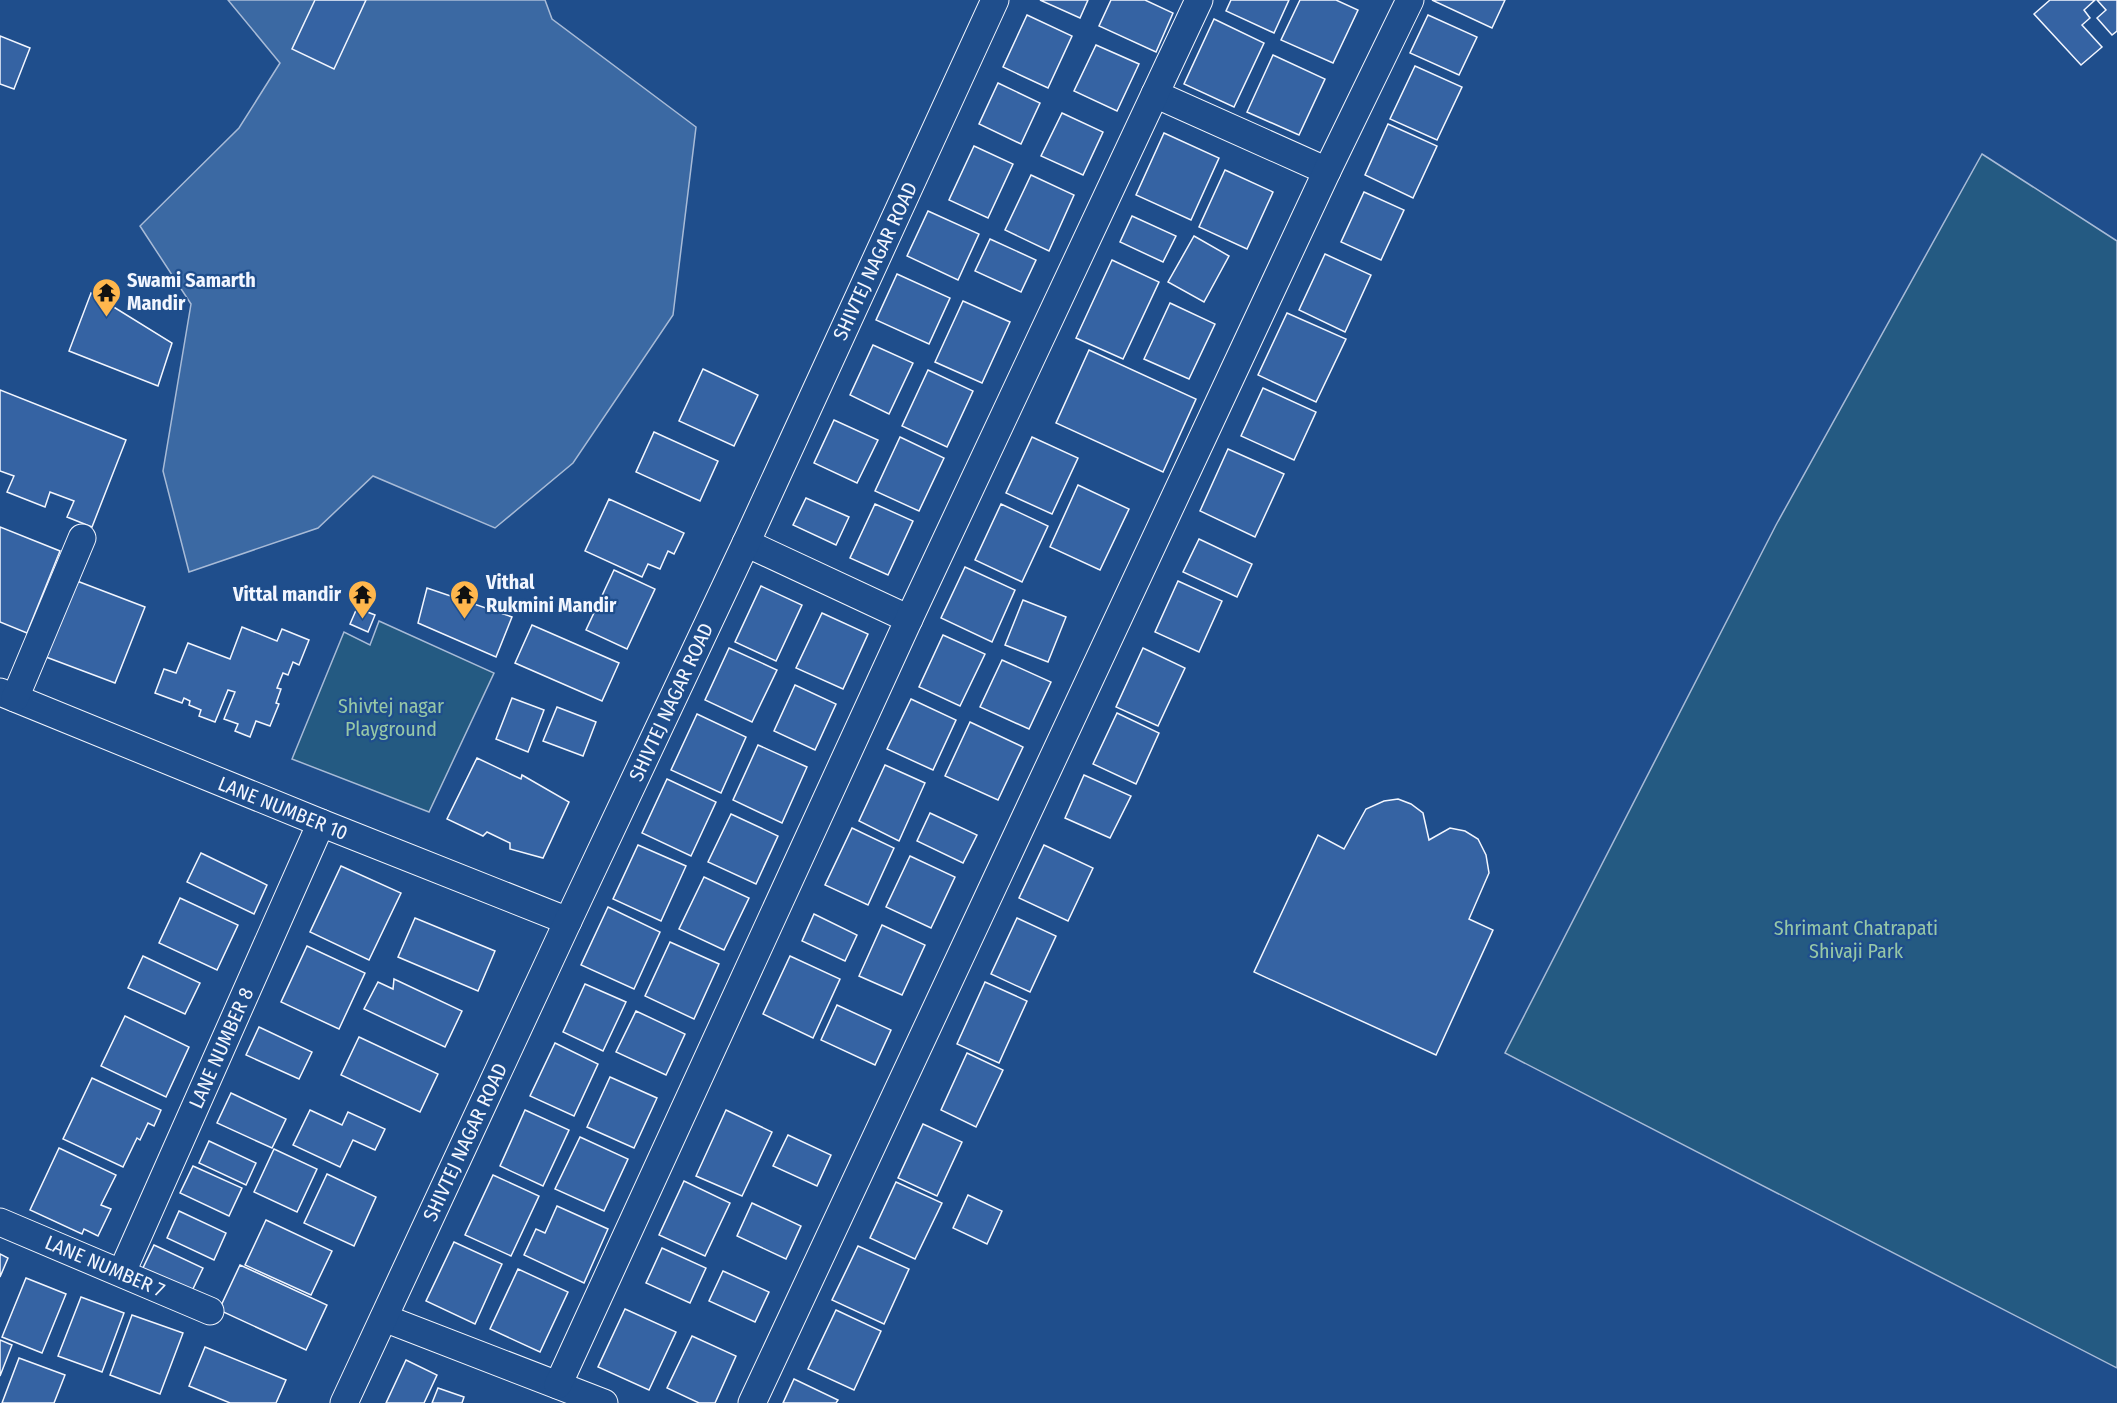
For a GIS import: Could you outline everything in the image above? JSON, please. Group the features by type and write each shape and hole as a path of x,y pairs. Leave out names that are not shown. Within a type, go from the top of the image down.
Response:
{"street":[{"name":"SHIVTEJ NAGAR ROAD","path":"344,1403 746,543 995,0"},
{"path":"558,1385 909,619 1199,0"},
{"path":"752,1403 1327,171 1410,0"},
{"path":"1155,94 1327,171"},
{"path":"8,695 82,538"},
{"path":"746,543 909,619"},
{"name":"LANE NUMBER 10","path":"8,695 568,921"},
{"name":"LANE NUMBER 8","path":"122,1272 321,823"},
{"name":"LANE NUMBER 7","path":"0,1222 210,1311"},
{"path":"384,1318 604,1403"}],"green space":[{"name":"Shrimant Chatrapati Shivaji Park","path":"1982,154 2117,241 2117,1368 1505,1053 1776,525"},
{"name":"Shivtej nagar Playground","path":"379,621 494,673 429,812 292,759 344,632 370,645"}],"shaded area":[{"path":"228,0 545,0 552,19 696,127 673,315 573,463 495,528 373,476 318,528 189,572 163,471 191,304 140,226 239,128 280,63"}],"building":[{"path":"315,0 366,0 334,69 292,49"},
{"path":"1040,0 1088,0 1080,18"},
{"path":"1111,0 1145,0 1173,13 1156,52 1099,26"},
{"path":"1231,0 1289,0 1274,33 1226,11"},
{"path":"1300,0 1336,0 1358,10 1333,63 1281,40"},
{"path":"1432,0 1505,0 1492,28"},
{"path":"2050,0 2095,0 2084,10 2090,18 2082,25 2102,47 2081,65 2034,14"},
{"path":"2097,0 2117,0 2117,31 2112,35 2097,18 2106,10"},
{"path":"1027,15 1072,36 1048,88 1003,67"},
{"path":"1428,15 1477,37 1459,75 1410,53"},
{"path":"1214,19 1264,43 1234,107 1184,84"},
{"path":"0,36 30,48 14,89 0,84"},
{"path":"1096,45 1139,64 1117,111 1074,91"},
{"path":"1273,55 1325,79 1299,135 1247,112"},
{"path":"1415,66 1462,87 1437,140 1390,119"},
{"path":"998,83 1040,103 1021,144 979,124"},
{"path":"1062,113 1103,132 1083,175 1041,156"},
{"path":"1388,124 1437,146 1413,198 1365,175"},
{"path":"1164,133 1219,158 1191,220 1136,195"},
{"path":"974,146 1013,164 988,218 949,200"},
{"path":"1225,170 1273,192 1247,249 1199,227"},
{"path":"1031,175 1074,195 1049,251 1005,230"},
{"path":"1364,192 1404,210 1381,260 1341,242"},
{"path":"928,211 979,234 958,280 907,256"},
{"path":"1132,216 1176,236 1163,262 1120,242"},
{"path":"1194,236 1229,256 1204,302 1168,282"},
{"path":"990,239 1036,260 1021,292 975,271"},
{"path":"1325,254 1371,275 1345,332 1299,310"},
{"path":"1112,260 1159,282 1123,359 1076,338"},
{"path":"897,274 950,298 929,344 876,320"},
{"name":"Swami Samarth Mandir","path":"91,293 172,343 158,386 69,351"},
{"path":"963,301 1010,322 982,383 935,362"},
{"path":"1170,303 1215,324 1189,379 1144,359"},
{"path":"1287,313 1346,339 1316,402 1258,375"},
{"path":"873,345 913,363 889,414 850,395"},
{"path":"1089,350 1196,399 1163,472 1056,423"},
{"path":"703,369 758,395 734,446 679,421"},
{"path":"928,370 973,391 947,447 902,426"},
{"path":"1263,388 1316,412 1294,460 1241,436"},
{"path":"0,390 126,440 92,527 67,517 74,501 50,492 45,507 7,492 14,476 0,471"},
{"path":"834,420 878,440 857,483 814,463"},
{"path":"654,432 718,461 700,501 636,472"},
{"path":"900,437 944,458 919,511 875,491"},
{"path":"1032,437 1078,458 1052,514 1006,493"},
{"path":"1228,449 1284,474 1255,537 1200,511"},
{"path":"1078,485 1129,509 1100,570 1050,547"},
{"path":"806,498 849,517 836,545 793,525"},
{"path":"609,499 684,533 674,554 668,551 660,569 648,564 642,577 585,551"},
{"path":"875,504 913,521 888,575 850,558"},
{"path":"1001,504 1048,526 1022,582 975,560"},
{"path":"0,527 60,551 27,633 0,622"},
{"path":"1199,539 1252,564 1237,597 1183,572"},
{"path":"965,567 1015,590 992,642 941,618"},
{"path":"614,570 655,589 627,649 586,630"},
{"path":"77,581 145,607 115,683 46,657"},
{"path":"1178,581 1222,601 1199,652 1155,632"},
{"path":"761,586 802,605 776,661 735,642"},
{"name":"Vithal Rukmini Mandir","path":"427,588 512,617 496,657 418,623"},
{"path":"1023,600 1066,617 1048,662 1005,645"},
{"name":"Vittal mandir","path":"357,608 375,615 368,632 350,624"},
{"path":"822,613 868,634 843,689 796,668"},
{"path":"532,625 619,663 602,701 515,663"},
{"path":"242,627 277,641 282,629 309,640 299,665 293,662 288,675 283,673 277,688 281,689 276,703 279,704 270,726 256,721 250,737 235,731 238,724 224,719 235,692 228,690 215,722 199,716 201,710 189,705 190,701 184,698 182,703 155,693 164,669 176,673 188,643 230,659"},
{"path":"943,635 985,654 960,706 919,687"},
{"path":"729,648 777,670 752,722 705,700"},
{"path":"1143,648 1185,668 1158,726 1116,707"},
{"path":"1002,660 1051,682 1029,729 980,707"},
{"path":"795,685 836,704 815,750 774,731"},
{"path":"512,698 544,710 528,752 496,739"},
{"path":"911,699 956,720 933,770 887,749"},
{"path":"557,707 596,722 583,756 543,741"},
{"path":"1117,713 1159,733 1136,784 1093,764"},
{"path":"697,714 746,737 721,793 671,770"},
{"path":"970,722 1023,747 998,800 945,776"},
{"path":"758,745 807,767 782,823 733,800"},
{"path":"477,758 521,779 522,775 569,802 543,858 510,849 510,843 487,832 483,836 447,819"},
{"path":"885,765 925,783 899,841 859,821"},
{"path":"1084,775 1131,796 1110,838 1065,818"},
{"path":"667,779 716,802 691,856 642,833"},
{"path":"1398,799 1411,804 1423,813 1429,840 1450,828 1465,831 1478,839 1486,855 1489,873 1469,919 1493,930 1436,1055 1254,972 1318,835 1344,849 1366,809 1384,801"},
{"path":"930,813 977,835 963,863 917,841"},
{"path":"731,814 778,836 756,884 708,862"},
{"path":"852,828 894,848 868,905 825,885"},
{"path":"638,845 686,866 661,921 613,899"},
{"path":"1044,845 1093,868 1068,921 1019,898"},
{"path":"201,853 267,885 254,914 187,882"},
{"path":"910,856 955,877 931,928 886,907"},
{"path":"341,866 401,893 369,960 310,932"},
{"path":"704,877 749,898 724,950 679,929"},
{"path":"180,898 238,925 217,970 159,943"},
{"path":"608,907 660,932 634,989 581,965"},
{"path":"814,914 857,935 845,961 802,941"},
{"path":"415,918 495,951 478,991 398,957"},
{"path":"1017,918 1056,936 1030,992 991,974"},
{"path":"882,925 925,945 902,995 859,976"},
{"path":"670,942 719,964 694,1019 645,996"},
{"path":"307,946 365,973 339,1029 281,1002"},
{"path":"143,956 200,983 185,1014 128,988"},
{"path":"790,956 840,979 813,1038 763,1014"},
{"path":"394,979 462,1011 445,1047 364,1009 378,982 393,989"},
{"path":"985,982 1027,1001 999,1063 957,1044"},
{"path":"585,984 626,1002 603,1051 563,1032"},
{"path":"837,1005 891,1030 875,1065 821,1040"},
{"path":"636,1011 685,1034 666,1075 616,1052"},
{"path":"125,1016 189,1047 166,1097 101,1066"},
{"path":"259,1027 312,1052 299,1079 246,1055"},
{"path":"359,1037 438,1074 420,1112 341,1075"},
{"path":"555,1043 598,1064 574,1116 530,1096"},
{"path":"967,1053 1003,1070 976,1127 941,1110"},
{"path":"610,1077 657,1098 634,1148 587,1127"},
{"path":"92,1078 161,1110 154,1126 148,1123 140,1140 137,1138 123,1167 63,1139"},
{"path":"231,1093 286,1119 272,1148 217,1123"},
{"path":"310,1110 342,1125 348,1112 385,1129 375,1150 353,1140 340,1167 293,1145"},
{"path":"525,1110 569,1130 543,1186 500,1166"},
{"path":"726,1110 772,1132 742,1196 696,1176"},
{"path":"923,1124 962,1142 937,1196 898,1178"},
{"path":"788,1135 831,1155 817,1186 773,1166"},
{"path":"580,1137 628,1159 604,1211 555,1189"},
{"path":"209,1141 256,1163 246,1185 199,1163"},
{"path":"59,1148 116,1175 101,1205 111,1209 98,1236 84,1229 82,1234 30,1210"},
{"path":"274,1149 317,1169 297,1212 254,1192"},
{"path":"193,1166 242,1188 229,1216 180,1193"},
{"path":"327,1174 376,1197 354,1246 304,1223"},
{"path":"493,1175 539,1196 511,1256 465,1235"},
{"path":"684,1181 730,1203 705,1256 659,1235"},
{"path":"896,1182 942,1203 915,1259 870,1238"},
{"path":"968,1195 1002,1211 987,1244 953,1228"},
{"path":"752,1203 801,1226 786,1259 737,1236"},
{"path":"557,1206 608,1229 584,1283 524,1255 536,1229 545,1233"},
{"path":"179,1211 226,1233 214,1260 167,1238"},
{"path":"266,1220 332,1251 311,1295 245,1265"},
{"path":"454,1242 502,1264 475,1324 426,1301"},
{"path":"154,1245 203,1268 191,1293 142,1270"},
{"path":"858,1246 909,1269 884,1324 832,1300"},
{"path":"662,1248 706,1268 690,1303 646,1283"},
{"path":"0,1254 8,1258 0,1277"},
{"path":"240,1265 327,1305 306,1350 219,1310"},
{"path":"518,1269 568,1292 540,1352 490,1329"},
{"path":"723,1271 769,1292 755,1322 709,1301"},
{"path":"26,1278 66,1294 42,1353 2,1337"},
{"path":"81,1297 124,1313 102,1372 58,1356"},
{"path":"625,1309 676,1332 649,1390 598,1367"},
{"path":"836,1310 881,1331 854,1390 808,1369"},
{"path":"132,1315 183,1333 160,1394 110,1375"},
{"path":"692,1336 736,1356 715,1403 699,1403 667,1388"},
{"path":"0,1340 12,1345 0,1376"},
{"path":"205,1347 286,1380 276,1403 230,1403 189,1386"},
{"path":"19,1358 65,1375 54,1403 2,1403"},
{"path":"406,1360 437,1375 424,1403 386,1403"},
{"path":"794,1379 838,1400 836,1403 783,1403"},
{"path":"438,1388 464,1397 462,1403 432,1403"}],"place":[{"name":"Swami Samarth Mandir","path":"106,318"},
{"name":"Vittal mandir","path":"362,620"},
{"name":"Vithal Rukmini Mandir","path":"465,620"}]}
